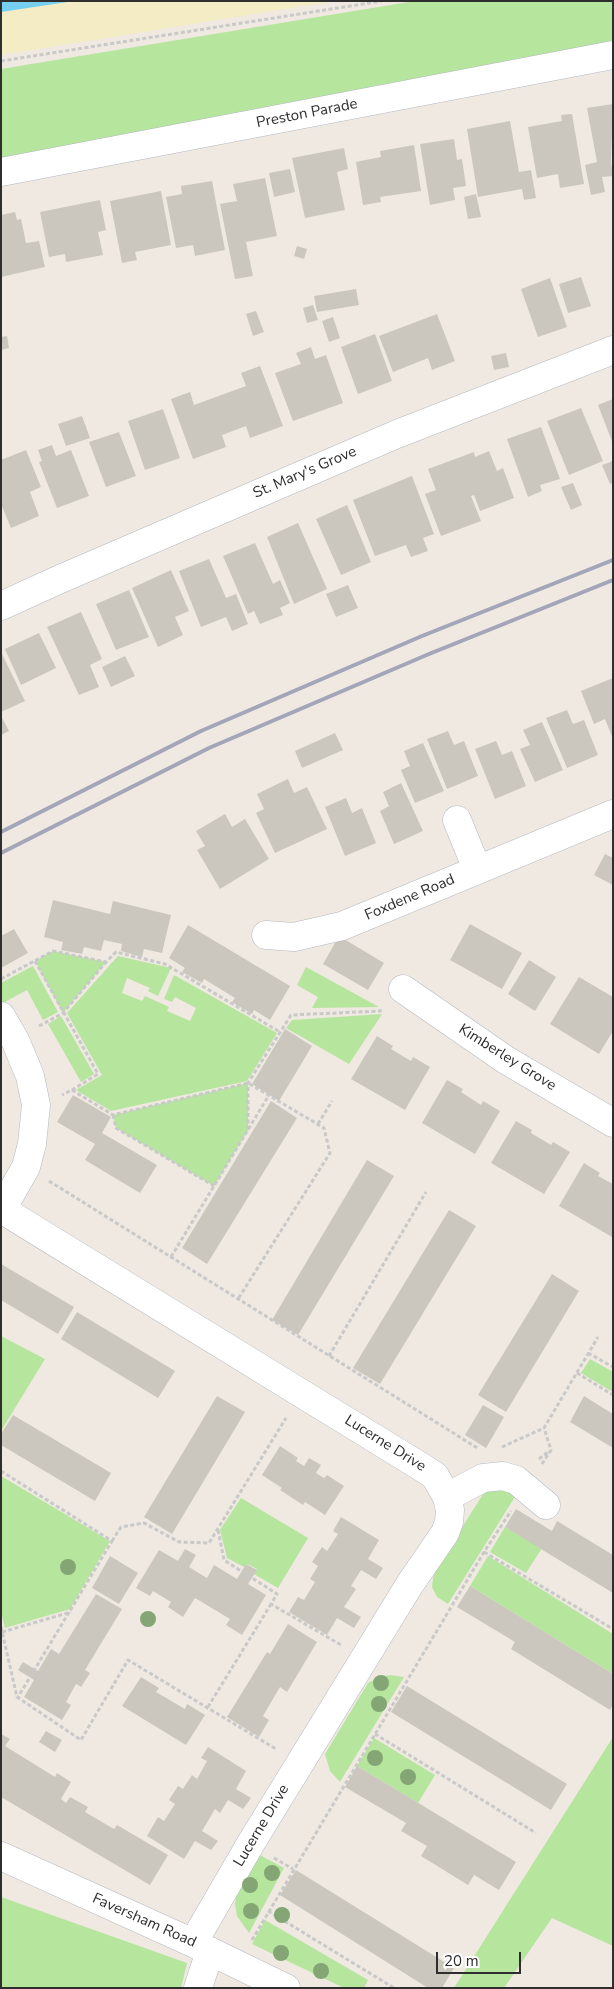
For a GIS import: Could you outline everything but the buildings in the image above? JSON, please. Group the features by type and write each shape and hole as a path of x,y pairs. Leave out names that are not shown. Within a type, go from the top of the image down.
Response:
{"street":[{"name":"Preston Parade","path":"1,172 613,55"},
{"name":"St. Mary's Grove","path":"1,606 397,434 613,350"},
{"name":"Foxdene Road","path":"266,935 294,937 342,926 613,814"},
{"path":"457,820 477,869"},
{"name":"Kimberley Grove","path":"403,989 506,1060 613,1123"},
{"path":"1,1016 15,1040 30,1076 36,1105 32,1144 26,1166 1,1209"},
{"name":"Lucerne Drive","path":"1,1209 423,1468 435,1476 447,1497 450,1510 445,1533 364,1658 250,1843 202,1947 198,1988"},
{"path":"447,1497 483,1478 503,1476 516,1480 536,1496"},
{"name":"Faversham Road","path":"1,1856 202,1947 286,1988"}],"path":[{"path":"1,61 382,1"},
{"path":"1,979 53,950 106,962"},
{"path":"15,1040 63,1013 116,952 165,964 280,1032"},
{"path":"35,961 98,1074 72,1090 36,1105"},
{"path":"248,1130 248,1083 291,1015 380,1010 403,989"},
{"path":"72,1090 113,1114 248,1083 324,1128 330,1153 238,1299"},
{"path":"171,1257 269,1095"},
{"path":"318,1124 332,1101"},
{"path":"113,1114 116,1128 214,1186"},
{"path":"26,1166 487,1454"},
{"path":"329,1356 426,1192"},
{"path":"495,1451 544,1428 598,1337"},
{"path":"588,1353 613,1367"},
{"path":"577,1373 613,1395"},
{"path":"17,1697 71,1612 121,1527 144,1523 179,1542 209,1543 302,1392"},
{"path":"238,1964 484,1552 536,1496 551,1450 544,1428"},
{"path":"539,1459 551,1450"},
{"path":"1,1471 112,1541"},
{"path":"208,1707 277,1594 224,1560 218,1529"},
{"path":"484,1552 613,1629"},
{"path":"271,1604 364,1658"},
{"path":"2,1632 71,1612"},
{"path":"1,1627 17,1697 81,1740 128,1660 300,1764"},
{"path":"375,1734 536,1833"},
{"path":"268,1911 394,1988"}],"green space":[{"path":"415,1 613,1 613,46 1,165 1,69"},
{"path":"53,951 106,962 63,1013 35,961"},
{"path":"118,956 171,968 158,996 148,991 150,988 127,978 122,993 142,1001 145,996 169,1007 167,1011 190,1021 196,1008 175,997 172,1002 164,999 174,975 277,1033 247,1081 111,1111 76,1090 102,1075 67,1013"},
{"path":"33,966 58,1012 43,1020 27,990 1,1004 1,983"},
{"path":"306,967 379,1007 312,1008 318,997 297,985"},
{"path":"382,1014 349,1064 286,1028 292,1020"},
{"path":"61,1016 94,1074 81,1082 48,1024"},
{"path":"248,1083 248,1130 214,1186 116,1128 113,1115"},
{"path":"1,1336 45,1359 1,1431"},
{"path":"590,1359 613,1372 613,1392 581,1373"},
{"path":"1,1476 110,1541 70,1609 5,1628 1,1612"},
{"path":"493,1489 518,1492 448,1604 437,1597 432,1587 437,1567 485,1491"},
{"path":"241,1498 308,1538 278,1588 254,1574 257,1569 247,1564 244,1567 227,1558 220,1530"},
{"path":"505,1527 542,1548 526,1573 490,1552"},
{"path":"488,1556 613,1634 613,1674 470,1586"},
{"path":"390,1675 404,1677 340,1782 330,1771 325,1754 368,1683 380,1677"},
{"path":"613,1737 613,1946 552,1918 504,1988 454,1988"},
{"path":"374,1738 435,1775 418,1803 357,1766"},
{"path":"256,1853 284,1868 249,1933 237,1916 235,1904 238,1884"},
{"path":"1,1897 187,1963 181,1988 1,1988"},
{"path":"265,1920 368,1980 364,1988 344,1988 252,1944"}],"sand":[{"path":"1,1 336,1 1,55"}],"water":[{"path":"1,1 74,1 1,12"}],"railway":[{"path":"1,832 201,731 422,636 613,560"},
{"path":"1,853 209,748 429,654 613,580"}]}
